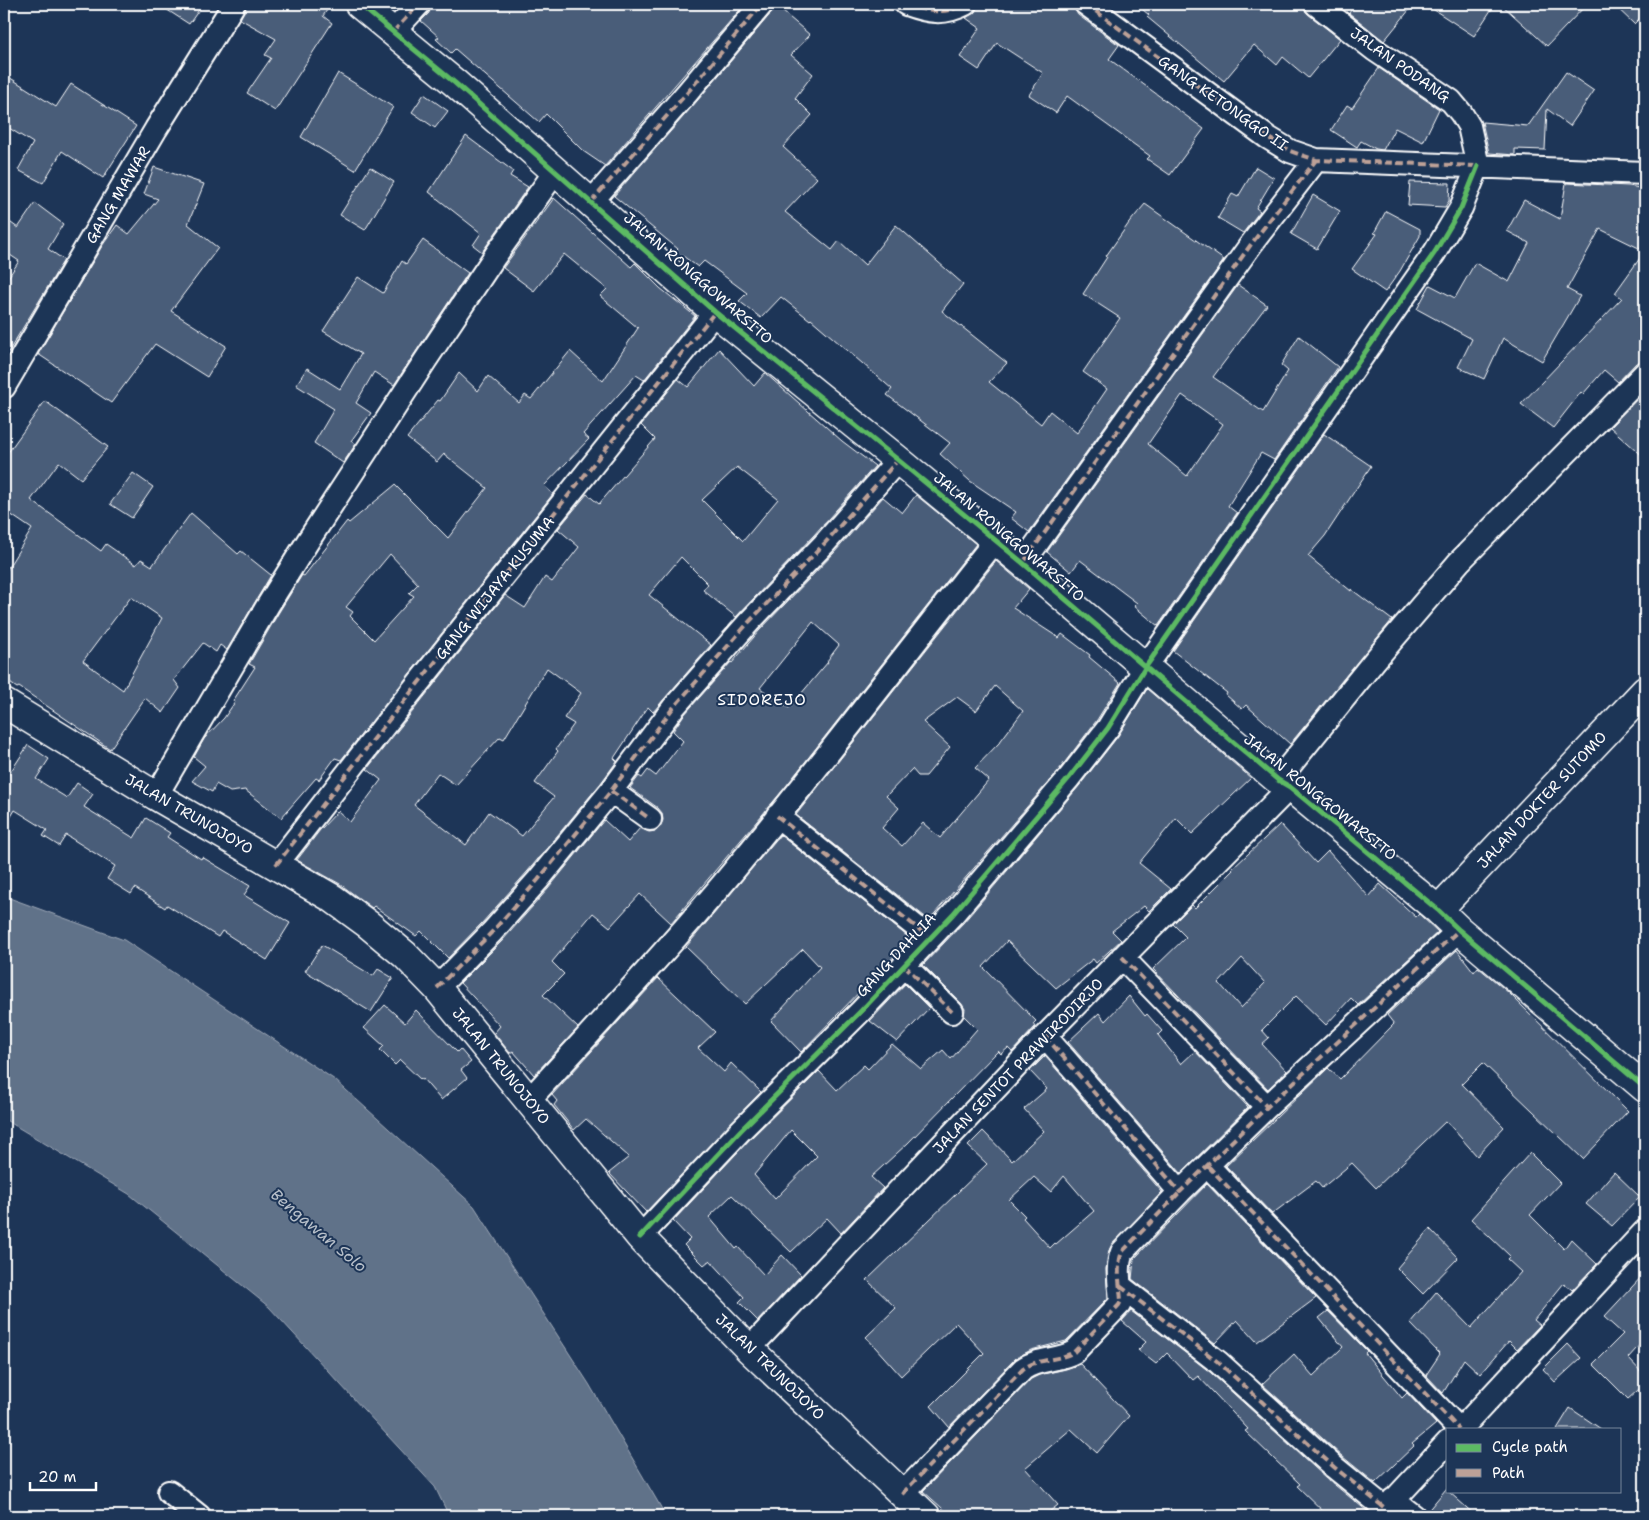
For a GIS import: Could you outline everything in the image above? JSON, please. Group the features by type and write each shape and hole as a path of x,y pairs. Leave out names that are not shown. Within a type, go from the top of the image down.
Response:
{"street":[{"name":"GANG MAWAR","path":"4,387 156,130 234,4"},
{"name":"JALAN RONGGOWARSITO","path":"358,4 455,82 715,312 1023,563 1145,668 1438,910 1645,1088"},
{"path":"393,32 419,4"},
{"path":"591,202 762,4"},
{"path":"906,4 921,9 937,11 952,11 965,4"},
{"name":"GANG KETONGGO II","path":"1086,4 1267,138 1290,151 1316,160 1645,173"},
{"name":"JALAN PODANG","path":"1316,4 1375,50 1451,101 1469,126 1478,166"},
{"path":"1023,563 1252,243 1316,160"},
{"name":"GANG DAHLIA","path":"640,1237 930,938 1069,778 1108,728 1145,668 1435,252 1461,208 1478,166"},
{"path":"156,796 268,605 308,541 495,256 555,172"},
{"name":"GANG WIJAYA KUSUMA","path":"276,865 384,726 715,312"},
{"name":"JALAN SENTOT PRAWIRODIRJO","path":"749,1349 1122,957 1284,783 1375,660 1459,562 1645,373"},
{"path":"437,988 492,932 538,880 612,791 673,708 749,622 824,544 898,460"},
{"path":"529,1100 631,989 725,880 851,725 995,541"},
{"name":"JALAN DOKTER SUTOMO","path":"1438,910 1645,691"},
{"name":"JALAN TRUNOJOYO","path":"4,703 156,796 332,898 405,955 437,988 640,1237 749,1349 926,1516"},
{"path":"612,791 650,819"},
{"path":"777,816 930,938"},
{"path":"902,1494 1023,1369 1031,1364 1074,1352 1121,1301 1118,1266 1122,1252 1267,1107 1459,930"},
{"path":"1122,957 1267,1107"},
{"path":"904,965 952,1012"},
{"path":"1045,1036 1180,1192"},
{"path":"1208,1166 1459,1428"},
{"path":"1461,1428 1645,1231"},
{"path":"1120,1286 1218,1362 1334,1467 1386,1508 1414,1516"},
{"path":"1386,1508 1446,1444"},
{"path":"169,1492 199,1516"}],"water":[{"name":"Bengawan Solo","path":"4,896 124,940 335,1080 474,1206 589,1384 666,1516 449,1516 435,1487 269,1307 129,1194 4,1119"}],"building":[{"path":"158,4 203,4 189,24"},
{"path":"247,4 331,4 323,16 332,23 275,111 247,93 271,58 265,55 276,39 240,19"},
{"path":"432,4 745,4 605,166 583,151 546,114 539,122 455,49 451,53 436,39 439,37 421,21 429,13"},
{"path":"978,4 1066,4 1074,8 1078,15 1119,45 1109,59 1204,129 1170,175 1147,159 1150,156 1067,96 1056,113 1029,95 1043,73 997,43 979,70 960,57 980,28 966,18 975,12"},
{"path":"1136,4 1299,4 1308,14 1340,39 1308,78 1283,57 1277,65 1254,45 1224,81 1147,17 1149,15"},
{"path":"1355,4 1414,4 1384,41 1349,13"},
{"path":"1425,4 1495,4 1474,36"},
{"path":"1501,4 1587,4 1547,46"},
{"path":"1613,4 1645,4 1645,13 1634,24"},
{"path":"775,5 810,35 791,55 813,74 795,98 812,115 783,147 817,178 785,212 832,250 839,241 865,265 896,225 963,284 942,311 1007,363 989,382 1041,424 1050,411 1077,433 1107,389 1083,372 1120,318 1083,294 1106,256 1145,204 1224,260 1029,532 1011,518 1016,512 970,481 940,454 950,443 887,395 892,389 811,319 781,297 761,318 739,301 747,293 704,261 698,267 676,251 678,249 614,196 697,101 772,12"},
{"path":"1379,68 1439,109 1423,142 1395,128 1383,150 1376,149 1361,141 1357,147 1331,130 1347,105 1352,108"},
{"path":"1566,72 1594,91 1570,126 1547,109 1545,150 1515,149 1515,155 1489,153 1482,122 1528,126"},
{"path":"338,73 393,107 355,170 301,137"},
{"path":"4,74 56,107 71,84 136,126 103,178 62,151 43,183 18,170 33,143 4,125"},
{"path":"424,94 448,111 435,128 412,112"},
{"path":"466,136 513,171 510,176 528,187 482,252 473,245 481,233 429,192"},
{"path":"154,167 204,184 188,224 218,248 171,311 226,346 207,377 155,344 111,403 38,354 102,246 117,225 129,234 158,199 144,194"},
{"path":"370,167 394,182 365,230 340,215"},
{"path":"1256,167 1274,178 1256,208 1260,211 1243,233 1218,218 1232,194 1238,197"},
{"path":"1410,182 1450,183 1449,201 1445,207 1408,205"},
{"path":"1566,183 1629,186 1645,189 1645,251 1600,229 1567,289 1580,296 1542,361 1503,338 1484,379 1458,367 1472,339 1417,309 1430,285 1455,298 1475,263 1509,282 1529,243 1507,231 1524,200 1560,219"},
{"path":"1313,195 1340,211 1317,249 1291,234"},
{"path":"554,198 631,267 635,263 660,288 695,316 644,380 636,375 583,434 589,439 544,486 553,494 341,760 335,758 319,780 316,778 281,818 245,790 230,792 216,784 212,792 192,781 205,766 194,757 204,739 224,718 235,702 233,701 255,667 249,664 279,612 302,575 304,576 347,521 349,523 395,485 448,538 487,488 444,454 437,462 407,438 438,400 440,401 459,373 478,391 488,376 519,403 525,395 531,399 570,351 603,381 638,328 600,296 607,289 564,254 534,291 503,268","holes":["390,554 418,584 409,593 414,596 374,640 350,616 353,612 346,607"]},
{"path":"35,203 63,224 48,249 64,260 4,359 4,284 19,261 4,251 4,218 18,228"},
{"path":"1386,211 1420,229 1420,236 1400,271 1385,292 1352,269 1377,234 1374,233"},
{"path":"423,240 468,273 394,385 374,372 356,403 371,413 351,441 356,444 343,463 314,443 334,409 296,385 307,368 340,389 361,354 323,331 358,277 383,293 402,261 406,264"},
{"path":"1645,251 1645,360 1636,363 1618,382 1604,370 1583,394 1581,392 1553,428 1521,404 1622,298 1615,293"},
{"path":"1238,285 1267,305 1213,377 1263,412 1288,371 1281,365 1299,336 1338,367 1274,460 1261,453 1228,506 1237,513 1158,626 1134,606 1137,603 1080,560 1071,572 1047,552","holes":["1182,395 1223,424 1187,476 1148,444"]},
{"path":"719,349 754,386 765,373 842,441 875,466 814,535 736,617 703,590 708,584 681,557 649,595 711,645 653,712 648,707 614,758 617,761 601,783 528,871 448,958 421,931 416,936 374,906 372,908 340,884 297,860 320,830 338,811 350,822 381,780 367,769 505,595 525,608 545,577 552,582 579,547 558,529 587,494 599,504 655,439 641,425 678,379 688,387","holes":["737,467 778,499 743,541 702,500","547,668 581,693 564,718 574,724 556,749 558,751 535,783 554,797 522,836 489,812 466,845 414,805 438,773 456,785 500,737 504,739"]},
{"path":"1645,391 1645,458 1610,427"},
{"path":"45,401 108,447 81,479 59,462 31,500 101,551 106,544 136,565 141,559 152,566 191,513 238,554 241,551 271,575 227,650 220,645 216,652 203,643 174,680 180,688 163,713 145,698 110,749 19,687 17,688 4,679 4,574 32,529 4,510 4,458","holes":["131,597 162,618 123,690 83,661"]},
{"path":"1324,434 1371,466 1325,536 1308,556 1351,591 1351,589 1392,620 1290,744 1246,705 1242,709 1226,695 1227,693 1173,651"},
{"path":"133,473 153,487 132,518 110,504"},
{"path":"916,495 976,544 784,789 671,923 640,894 610,927 593,913 552,962 564,974 543,995 578,1028 534,1075 513,1051 510,1053 494,1033 500,1026 460,983 502,941 548,889 604,820 628,842 640,828 649,832 656,831 660,827 663,820 662,813 630,788 639,776 642,778 648,770 656,776 683,741 673,731 683,716 759,631 834,553 883,497 902,513","holes":["813,622 839,645 828,662 789,708 760,688"]},
{"path":"996,561 1029,589 1013,608 1059,638 1062,634 1090,655 1089,657 1120,683 1097,720 1059,770 929,920 796,815","holes":["995,686 1023,711 999,743 975,768 989,780 940,838 923,823 902,846 882,828 899,808 886,796 912,769 918,776 926,776 950,747 923,722 957,697 976,711"]},
{"path":"1147,689 1251,778 1192,834 1176,818 1139,863 1171,889 1149,911 1144,906 1112,931 1121,940 1096,963 1093,959 1056,988 1007,941 983,967 1036,1021 1033,1024 1035,1027 1012,1052 1008,1048 1001,1054 998,1051 908,1143 871,1177 883,1188 841,1233 827,1218 791,1252 732,1195 709,1217 736,1249 738,1247 764,1275 782,1255 801,1275 758,1321 739,1302 744,1297 710,1260 704,1265 684,1245 690,1239 673,1221 750,1139 819,1071 837,1090 864,1065 868,1069 892,1044 921,1069 943,1050 951,1059 977,1029 964,1016 965,1009 961,1003 923,965 963,923 1079,786 1118,736","holes":["791,1130 817,1156 775,1199 754,1175"]},
{"path":"28,745 49,759 36,779 67,798 77,783 93,794 84,807 134,838 146,818 170,833 167,837 201,859 202,857 250,886 244,895 290,923 267,960 222,931 218,937 167,905 165,908 135,888 131,894 107,879 115,866 66,835 59,846 43,836 47,830 15,810 4,828 4,782"},
{"path":"1280,824 1316,863 1328,851 1369,897 1380,884 1416,917 1419,914 1438,932 1358,1005 1351,998 1326,1025 1296,996 1262,1030 1269,1038 1262,1044 1287,1071 1268,1089 1153,969 1186,937 1173,924 1192,905 1195,908 1232,869","holes":["1242,958 1265,983 1241,1008 1219,983"]},
{"path":"780,835 911,939 801,1052 771,1021 820,967 803,949 745,1004 686,947"},
{"path":"322,945 373,976 378,969 393,978 371,1012 305,971"},
{"path":"1457,950 1474,972 1478,967 1509,993 1628,1111 1583,1159 1483,1063 1462,1084 1504,1127 1477,1156 1446,1121 1376,1188 1352,1163 1322,1188 1316,1181 1272,1214 1226,1166 1328,1068 1340,1079 1394,1024 1387,1015"},
{"path":"658,978 715,1032 698,1048 724,1072 731,1063 761,1092 646,1212 609,1173 629,1157 586,1119 574,1130 554,1105 557,1101 552,1095"},
{"path":"905,984 929,1008 897,1042 870,1021"},
{"path":"1129,996 1145,1016 1147,1014 1162,1031 1158,1035 1181,1064 1195,1051 1248,1107 1181,1173 1068,1042 1099,1013 1105,1021"},
{"path":"385,1005 405,1023 416,1010 457,1052 460,1049 471,1062 461,1070 467,1078 441,1100 423,1079 421,1080 400,1060 395,1065 380,1050 384,1046 364,1028"},
{"path":"1045,1056 1162,1192 1110,1248 1106,1269 1108,1298 1066,1341 1031,1350 1016,1358 949,1427 931,1406 984,1353 956,1323 901,1376 866,1337 896,1308 867,1280 987,1164 968,1146 983,1131 1012,1161 1044,1131 1024,1109 1047,1089 1030,1071","holes":["1064,1176 1094,1211 1050,1248 1023,1218 1025,1216 1009,1200 1034,1177 1051,1192"]},
{"path":"1530,1153 1560,1183 1530,1215 1564,1249 1571,1239 1597,1264 1572,1290 1564,1283 1534,1320 1540,1325 1517,1349 1509,1341 1480,1374 1464,1359 1443,1393 1426,1375 1440,1354 1410,1323 1436,1292 1471,1328 1521,1272 1507,1259 1510,1256 1471,1219"},
{"path":"1614,1172 1640,1197 1612,1226 1586,1204"},
{"path":"1207,1184 1316,1298 1257,1342 1237,1320 1215,1343 1132,1279 1134,1259"},
{"path":"1430,1229 1458,1258 1423,1294 1397,1268"},
{"path":"1645,1273 1645,1339 1628,1358 1645,1376 1645,1384 1628,1399 1593,1364 1623,1334 1604,1317"},
{"path":"1131,1311 1210,1372 1325,1477 1367,1511 1366,1516 1328,1516 1297,1486 1300,1484 1245,1431 1248,1429 1198,1376 1193,1380 1167,1353 1156,1364 1138,1350 1146,1342 1122,1321"},
{"path":"1328,1311 1367,1351 1365,1353 1402,1398 1407,1393 1436,1424 1412,1444 1414,1446 1375,1483 1343,1457 1262,1384 1294,1354 1313,1376 1343,1347 1319,1318"},
{"path":"1568,1344 1581,1358 1555,1382 1543,1369"},
{"path":"1080,1364 1129,1416 1097,1453 1071,1429 1025,1468 1058,1505 1044,1516 951,1516 923,1491 1031,1379"},
{"path":"1570,1408 1600,1428 1558,1428"},
{"path":"1446,1489 1446,1492 1449,1492 1476,1516 1427,1516 1426,1513"}],"marked path":[{"path":"393,32 419,4"},
{"path":"591,202 762,4"},
{"path":"906,4 936,11 950,10 965,4"},
{"path":"1086,4 1267,137 1290,151 1316,160 1478,166"},
{"path":"1023,563 1252,243 1316,160"},
{"path":"276,865 384,726 715,312"},
{"path":"437,988 492,932 538,880 611,791 673,708 749,622 824,544 898,460"},
{"path":"611,791 650,819"},
{"path":"777,816 930,938"},
{"path":"1045,1036 1180,1192 1267,1107 1459,930"},
{"path":"1122,957 1267,1107"},
{"path":"904,965 952,1012"},
{"path":"1208,1166 1458,1428"},
{"path":"902,1494 1023,1369 1029,1365 1074,1352 1119,1305 1121,1301 1119,1270 1122,1252 1180,1192"},
{"path":"1120,1286 1218,1362 1334,1467 1386,1509"}],"cycle path":[{"path":"359,4 455,83 715,312 1023,563 1278,780 1290,787 1438,910 1645,1088"},
{"path":"640,1237 741,1130 861,1011 953,914 1069,778 1108,728 1145,668 1435,252 1461,208 1478,166"}],"district":[{"name":"SIDOREJO","path":"762,699"}]}
